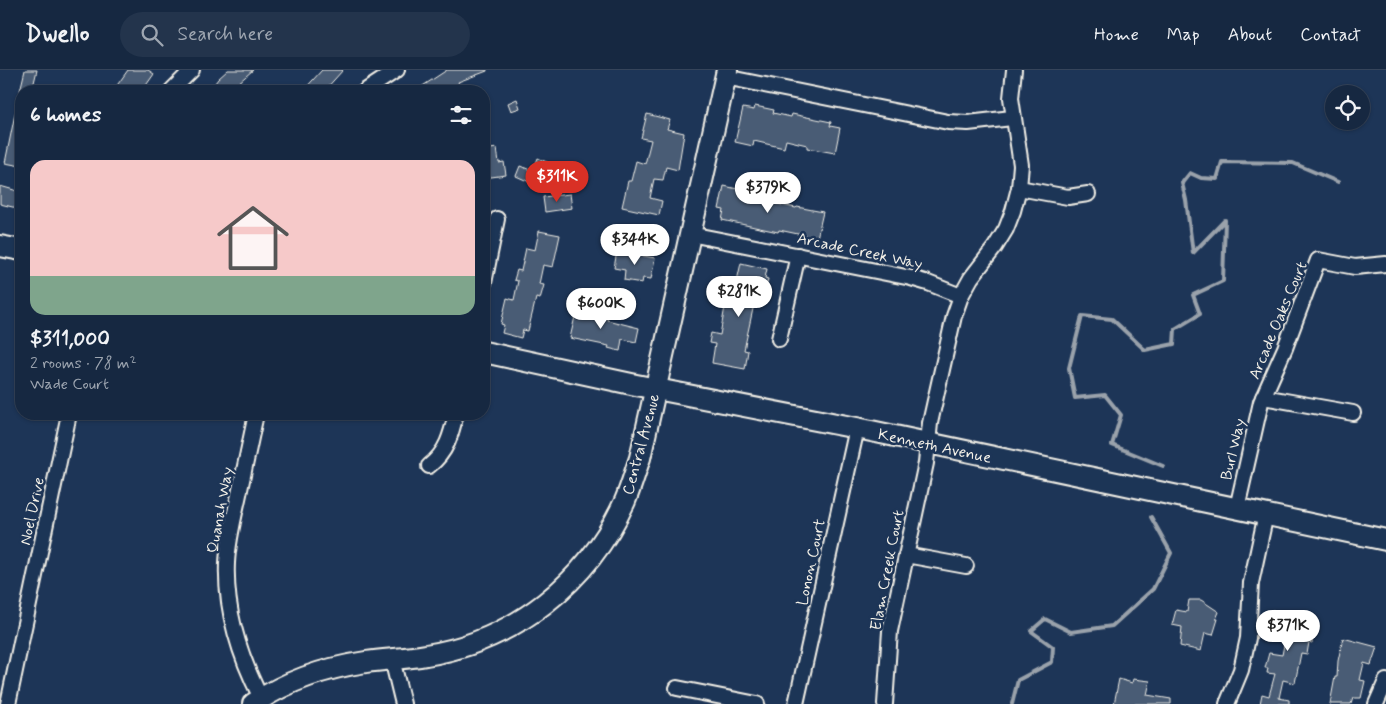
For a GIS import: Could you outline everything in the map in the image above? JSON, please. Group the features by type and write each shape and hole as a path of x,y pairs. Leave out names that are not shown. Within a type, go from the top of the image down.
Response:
{"main road":[{"name":"Central Avenue","path":"257,701 298,680 323,671 349,665 426,656 478,642 525,618 547,602 567,585 601,544 625,501 640,458 726,74"},
{"path":"0,246 15,249"},
{"name":"Kenneth Avenue","path":"490,353 655,389 857,428 1386,540"}],"street":[{"path":"178,85 192,70"},
{"path":"374,85 397,70"},
{"name":"Elam Creek Court","path":"885,704 890,632 929,444 930,423 954,316 961,296 971,278 995,247 1006,228 1019,188 1020,165 1018,144 1012,118 1011,98 1014,70"},
{"path":"726,74 948,122 975,123 1012,118"},
{"path":"1019,188 1068,198 1088,194"},
{"path":"490,253 497,219"},
{"name":"Arcade Creek Way","path":"690,234 911,278 961,296"},
{"path":"779,340 798,255"},
{"name":"Arcade Oaks Court","path":"1263,397 1286,348 1318,260 1355,267 1386,264"},
{"path":"1263,397 1353,413"},
{"name":"Burl Way","path":"1237,508 1263,397"},
{"name":"Noel Drive","path":"8,704 68,420"},
{"name":"Quanah Way","path":"255,420 230,535 227,563 230,607 239,649 257,701"},
{"path":"429,466 446,448 455,420"},
{"name":"Lonon Court","path":"796,704 857,428"},
{"path":"1227,704 1240,670 1248,638 1250,583 1266,514"},
{"path":"906,555 966,566"},
{"path":"392,659 403,704"},
{"path":"1376,704 1386,681"},
{"path":"677,688 757,704"}],"building":[{"path":"25,70 37,70 33,85 21,85"},
{"path":"128,70 148,70 154,74 146,85 117,85"},
{"path":"228,70 253,70 236,85 214,85"},
{"path":"322,70 343,70 329,85 308,85"},
{"path":"447,70 487,70 458,82 457,85 424,85"},
{"path":"517,99 520,108 511,111 508,103"},
{"path":"755,106 774,110 773,113 791,117 792,114 831,122 830,126 840,128 835,153 807,148 807,145 786,140 784,148 754,141 753,146 735,142 743,108 754,110"},
{"path":"15,114 15,165 5,163"},
{"path":"647,114 670,120 667,129 684,133 678,170 666,167 663,180 654,179 650,198 662,201 659,215 622,207 628,181 631,181 636,161 645,164 651,140 641,138"},
{"path":"497,148 499,163 504,162 506,175 490,177 490,149"},
{"path":"538,158 551,164 541,187 516,176 520,166 533,171"},
{"path":"0,186 15,190 15,208 0,204"},
{"path":"724,186 751,192 749,198 823,212 817,238 722,220 724,210 719,209"},
{"path":"570,194 572,208 545,212 543,197"},
{"path":"539,231 560,235 553,267 543,265 539,284 544,285 540,299 536,298 528,331 523,330 521,338 502,333 504,325 501,324 507,298 514,300 518,281 514,280 517,270 521,271 526,248 535,250"},
{"path":"617,251 655,258 651,279 643,278 642,283 624,280 625,270 614,268"},
{"path":"741,263 767,269 765,278 768,279 764,297 756,295 744,350 748,351 745,369 712,363 715,344 709,343 711,333 720,335 726,301 732,303"},
{"path":"577,308 608,315 607,320 639,328 636,342 622,339 620,351 608,348 609,346 570,338"},
{"path":"1189,600 1201,600 1219,612 1213,635 1205,633 1201,651 1180,646 1182,627 1172,625 1176,610 1187,612"},
{"path":"1272,610 1311,618 1310,622 1315,622 1312,643 1309,642 1307,654 1301,653 1295,683 1283,680 1279,698 1289,700 1289,704 1260,704 1262,694 1269,696 1275,674 1267,673 1268,668 1265,668 1269,653 1282,655 1287,630 1269,626"},
{"path":"1343,638 1377,647 1371,665 1364,663 1360,680 1365,681 1361,698 1353,698 1351,704 1330,704 1335,677 1337,677"},
{"path":"1119,679 1132,683 1133,679 1150,681 1147,695 1171,699 1171,704 1114,704"}],"waterway":[{"path":"1163,466 1112,445 1121,415 1105,395 1075,398 1069,368 1082,316 1112,319 1145,350 1174,344 1175,329 1200,314 1193,295 1223,281 1225,220 1193,253 1182,183 1190,173 1201,178 1217,179 1222,162 1293,163 1338,182"},
{"path":"1012,704 1018,680 1052,662 1053,647 1031,631 1045,619 1071,632 1112,626 1153,589 1171,553 1151,517"}]}
